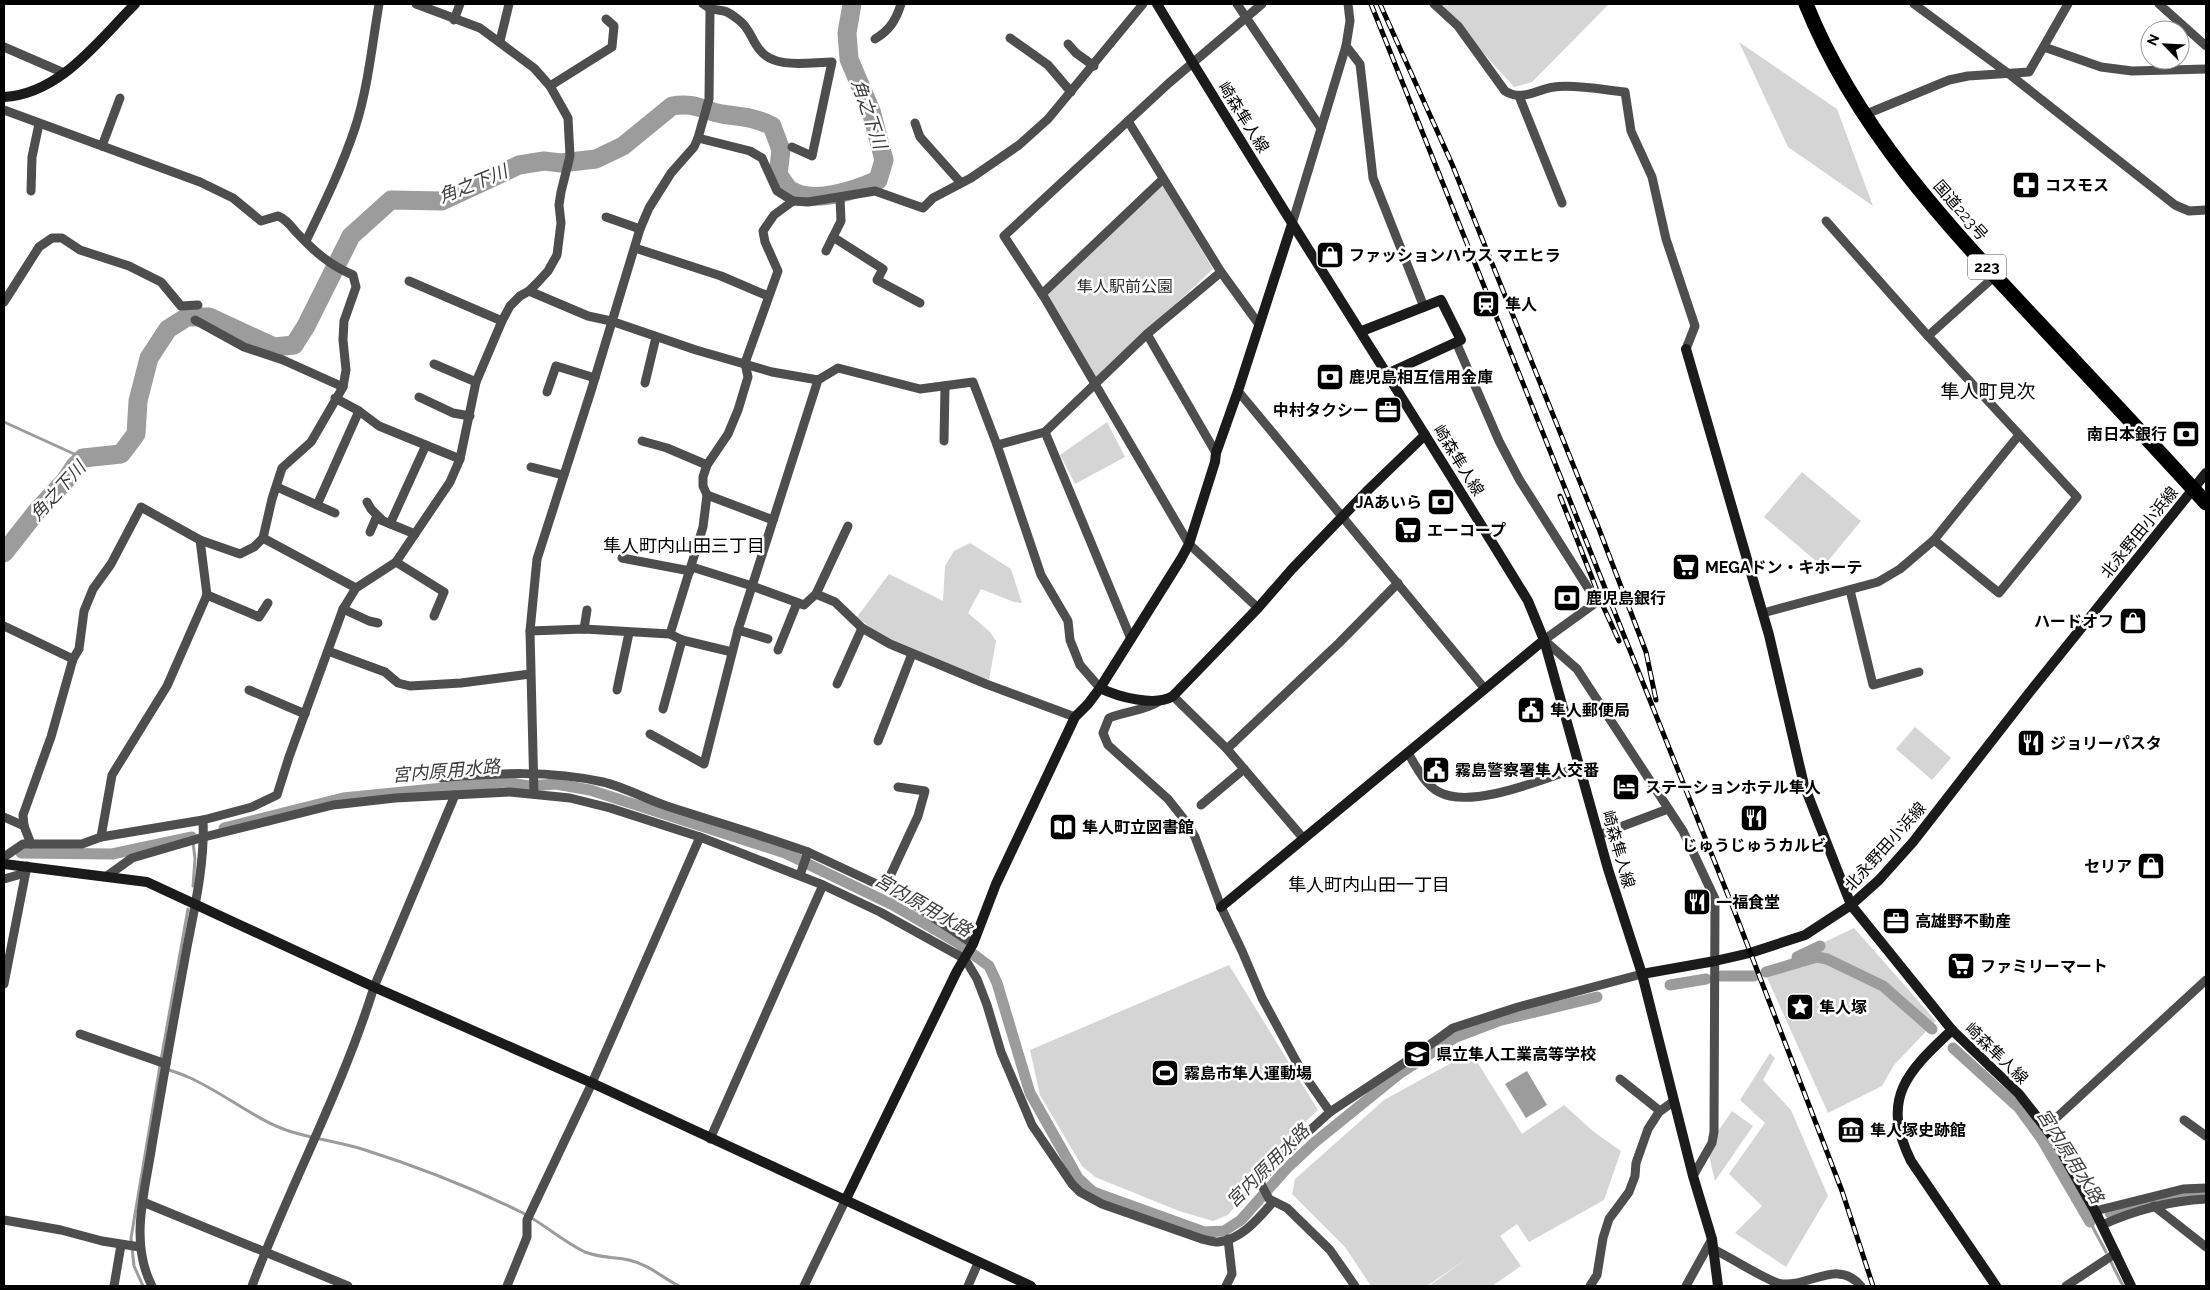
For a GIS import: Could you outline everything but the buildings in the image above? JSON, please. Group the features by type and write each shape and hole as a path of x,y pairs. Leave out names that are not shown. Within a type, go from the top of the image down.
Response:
{"highway":[{"name":"国道223号","path":"1806,4 1843,80 1864,115 1911,180 1995,276 2206,503"}],"street":[{"path":"4,97 35,91 64,73 135,4"},
{"path":"306,242 344,158 355,127 365,90 379,4"},
{"path":"4,857 23,844 82,844 101,837 202,820 252,806 277,795 343,608 356,588 396,562 450,482 460,459 476,382 502,321 510,306 520,296 529,291 548,271 557,255 561,223 560,192 570,156 568,118 550,86 534,68 500,41 480,28 454,20 416,4"},
{"path":"454,20 460,4"},
{"path":"500,41 509,4"},
{"path":"875,39 886,32 897,19 901,4"},
{"path":"670,634 702,527 707,495 703,486 703,477 707,466 728,434 738,410 748,377 745,363 778,271 765,242 763,231 774,215 792,202 840,198 876,191 924,208 933,198 961,183 1019,145 1048,118 1094,66 1143,4"},
{"name":"崎森隼人線","path":"1157,4 1292,224 1389,374 1528,601 1544,640 1642,974"},
{"path":"1238,4 1321,128"},
{"path":"1258,608 1189,544 1042,294 1004,236 1192,62 1262,4"},
{"path":"804,1286 973,944 996,884 1075,717 1100,688 1176,568 1189,544 1215,462 1216,453 1292,224 1346,46 1350,22 1348,4"},
{"path":"1434,4 1458,26 1505,91 1511,95 1519,96 1554,86 1625,92 1631,131 1652,177 1666,239 1694,326 1686,349"},
{"path":"1914,4 2010,74 2175,205 2189,211 2206,210"},
{"path":"1864,115 1949,80 1968,76 2029,72 2068,4"},
{"path":"2159,4 2206,46"},
{"path":"534,793 530,631 537,559 640,229 649,208 671,172 694,147 698,138 709,99 711,76 707,7 726,11 740,21 748,29 759,50 773,60 782,62 832,62 812,156 792,147"},
{"path":"550,86 612,47 614,26 606,19"},
{"path":"1010,38 1048,65 1071,92"},
{"path":"1068,44 1076,53 1094,66"},
{"path":"1346,46 1360,64 1373,178 1424,306"},
{"path":"4,47 64,73"},
{"path":"2044,47 2101,66 2132,71 2206,70"},
{"path":"1519,96 1562,203"},
{"path":"102,146 120,98"},
{"path":"4,110 217,190 233,198 261,221 278,216 285,218 306,242 332,266 352,274 356,287 344,321 342,340 346,370 343,387 311,442 282,468 272,499 263,538 254,547 240,554 200,540 141,507 111,564 93,589 84,611 78,649 73,659 51,738 23,815 24,826 31,844"},
{"path":"1128,121 1221,272 1258,323"},
{"path":"916,123 920,137 961,183"},
{"path":"31,191 32,158 39,124"},
{"path":"698,138 750,151 762,158 777,191 792,202"},
{"path":"1042,294 1163,179"},
{"path":"826,251 841,221 840,198"},
{"path":"606,217 640,229"},
{"path":"1826,221 1928,336 2077,497 1999,593 1934,540"},
{"path":"833,237 883,269 877,280 920,303"},
{"path":"4,302 39,247 52,238 62,238 80,250 129,266 161,282 181,306 198,305"},
{"path":"635,248 721,276 768,296"},
{"path":"997,445 1045,432 1147,334 1221,272"},
{"path":"1928,336 1995,276"},
{"path":"409,281 502,321"},
{"path":"529,291 564,307 772,372 818,380 838,368 920,389 973,382 997,445 1041,575 1068,621 1070,640 1080,665 1100,688 1112,694 1158,702"},
{"path":"1362,331 1441,300 1461,340 1389,374"},
{"path":"195,320 244,347 283,360 343,387"},
{"path":"1147,334 1216,453"},
{"path":"645,383 656,337"},
{"path":"1220,907 1544,640 1594,604 1595,599 1519,479 1499,440 1456,342"},
{"name":"崎森隼人線","path":"1686,349 1763,613 1804,785 1851,906 1952,1030 2019,1094 2054,1139 2095,1210 2131,1286"},
{"path":"434,364 476,382"},
{"path":"547,392 556,366 595,378"},
{"path":"650,734 704,764 738,630 818,380"},
{"path":"944,441 945,386"},
{"path":"1238,391 1485,689"},
{"path":"335,398 359,411 379,426 460,459"},
{"path":"419,398 453,413 470,416"},
{"path":"317,505 359,411"},
{"path":"1045,432 1131,639"},
{"path":"1330,1112 1302,1072 1262,998 1242,951 1220,907 1195,837 1168,798 1108,745 1102,733 1109,718 1137,709 1149,708 1173,696 1258,608 1342,516 1426,435"},
{"path":"1763,613 1878,582 1900,569 1934,540 2020,435"},
{"path":"642,441 667,448 707,466"},
{"path":"387,523 426,445"},
{"path":"531,467 564,475"},
{"name":"北永野田小浜線","path":"1642,974 1715,962 1805,936 1851,906 1879,880 1913,842 2206,473"},
{"path":"277,487 334,513"},
{"path":"707,495 773,520"},
{"path":"368,502 371,509 387,523"},
{"path":"370,532 376,518 415,534"},
{"path":"622,558 691,569 752,586 804,605 816,594 848,526"},
{"path":"263,538 356,588"},
{"path":"101,837 112,775 167,686 207,595 200,540"},
{"path":"396,562 444,592 434,616"},
{"path":"1227,749 1339,643 1398,583"},
{"path":"1850,590 1872,685 1919,672"},
{"path":"816,594 834,602 862,628 912,654 1075,717"},
{"path":"207,595 260,617 268,604"},
{"path":"778,650 797,603"},
{"path":"343,608 369,621 378,623"},
{"path":"584,629 587,610"},
{"path":"4,626 73,659"},
{"path":"836,684 862,628"},
{"path":"530,631 584,629 670,634 682,640 732,652"},
{"path":"738,630 768,638"},
{"path":"616,690 629,633"},
{"path":"663,709 682,640"},
{"path":"1544,640 1576,669 1682,831 1715,899 1714,1132 1712,1144 1693,1176"},
{"path":"328,652 384,672 398,683 410,686 461,683 530,674"},
{"path":"878,741 912,654"},
{"path":"249,690 305,714"},
{"path":"1173,696 1227,749 1303,838"},
{"path":"1408,753 1433,789 1439,793 1457,798 1484,797 1580,767"},
{"path":"1201,805 1244,769"},
{"path":"441,778 492,773 533,773 604,783 665,805 748,830 808,852 898,894 973,944"},
{"path":"885,887 918,816 925,791 898,787"},
{"path":"107,876 132,858 333,805 395,798 510,792 570,798 610,808 700,837 800,875 880,912 965,959 977,979 1001,1052 1032,1125 1072,1184 1080,1192 1102,1204 1202,1239 1218,1242 1245,1230 1273,1202"},
{"path":"252,1286 317,1134 366,1012 374,987 455,795"},
{"path":"1600,835 1668,809"},
{"path":"4,818 24,826"},
{"path":"152,1286 146,1275 139,1236 164,1076 195,905 202,820"},
{"path":"508,1286 527,1238 527,1220 532,1208 592,1083 700,837"},
{"path":"800,875 808,852"},
{"path":"4,864 26,870 107,876 148,882 374,987 592,1083 1030,1286"},
{"path":"4,879 26,870"},
{"path":"4,984 26,870"},
{"path":"710,1139 823,885"},
{"path":"1355,1286 1330,1250 1286,1208 1273,1202 1260,1182 1275,1162 1330,1112 1453,1028 1518,1007 1642,974 1693,1176 1713,1244 1718,1286"},
{"path":"2043,1125 2054,1120 2206,980"},
{"path":"1952,1030 1920,1061 1905,1083 1898,1100 1898,1122 1904,1145 1911,1161 1996,1286"},
{"path":"80,1034 166,1065"},
{"path":"1620,1079 1660,1111"},
{"path":"1590,1286 1597,1275 1602,1238 1609,1219 1629,1192 1636,1163 1648,1129 1660,1111 1674,1101"},
{"path":"2184,1120 2206,1136"},
{"path":"2095,1210 2183,1189 2206,1188"},
{"path":"2102,1225 2154,1206 2185,1200 2206,1199"},
{"path":"143,1202 348,1286"},
{"path":"2154,1206 2206,1247"},
{"path":"4,1220 60,1230 122,1245 140,1247"},
{"path":"1226,1286 1232,1274 1228,1239"},
{"path":"1686,1286 1713,1244"},
{"path":"1713,1244 1777,1282 1790,1284 1834,1273 1856,1280 1861,1286"},
{"path":"114,1286 122,1245"},
{"path":"2066,1286 2116,1253"},
{"path":"968,1286 978,1262"}],"green space":[{"path":"1439,4 1609,4 1532,82 1514,87"},
{"path":"1739,42 1837,109 1873,206 1788,147"},
{"name":"隼人駅前公園","path":"1163,185 1213,269 1096,379 1045,295"},
{"path":"1107,422 1125,457 1075,484 1060,455"},
{"path":"1802,472 1861,521 1823,567 1764,517"},
{"path":"970,543 1011,569 1022,603 1014,602 981,589 968,613 990,632 996,641 989,680 903,647 871,628 857,617 889,574 943,601 945,566 954,551"},
{"path":"1915,727 1951,758 1932,780 1896,749"},
{"path":"1854,928 1936,1021 1894,1065 1882,1086 1828,1113 1764,971"},
{"name":"霧島市隼人運動場","path":"1229,965 1318,1110 1250,1173 1252,1186 1228,1215 1213,1221 1179,1211 1095,1177 1082,1166 1040,1095 1030,1050"},
{"path":"1471,1052 1522,1134 1564,1105 1594,1132 1621,1151 1604,1200 1529,1242 1517,1224 1500,1236 1521,1266 1492,1286 1429,1286 1468,1258 1427,1286 1371,1286 1345,1247 1292,1194 1295,1179 1384,1100"},
{"path":"1770,1053 1775,1058 1763,1080 1791,1110 1828,1196 1786,1267 1735,1233 1762,1206 1729,1174 1765,1123 1740,1100"},
{"path":"1732,1111 1753,1126 1715,1181 1707,1147"}],"shaded area":[{"path":"1527,1071 1547,1105 1526,1118 1505,1084"}],"waterway":[{"name":"角之下川","path":"4,553 83,458 121,454 136,434 138,401 149,358 168,329 187,317 209,317 274,347 294,345 306,326 351,236 391,200 442,201 519,165 544,161 561,163 596,159 623,146 672,106 680,105 754,119 772,126 781,150 778,175 788,189 799,194 822,196 847,192 878,180 884,160 871,111 849,59 847,33 852,4"},
{"path":"4,422 83,458"},
{"name":"宮内原用水路","path":"224,828 343,798 504,782 529,786 556,784 590,790 785,853 893,905 958,943 989,966 997,983 1030,1093 1078,1178 1093,1192 1204,1232 1224,1231 1241,1220 1287,1168 1315,1142 1399,1074 1456,1037 1498,1021 1597,997"},
{"name":"宮内原用水路","path":"21,853 112,854 192,837"},
{"path":"193,842 195,859 193,886"},
{"path":"161,1060 188,909"},
{"name":"宮内原用水路","path":"1797,957 1820,946"},
{"name":"宮内原用水路","path":"1766,972 1817,957 1827,959 1883,986 1932,1029"},
{"name":"宮内原用水路","path":"1721,976 1754,976"},
{"name":"宮内原用水路","path":"1670,985 1706,979"},
{"name":"宮内原用水路","path":"1953,1048 2019,1108 2041,1138 2090,1222"},
{"path":"143,1286 134,1266 131,1238 160,1066"},
{"path":"160,1067 201,1083 265,1121 279,1127 292,1132 362,1149 443,1178 521,1212 585,1252 636,1262 679,1286"},
{"name":"宮内原用水路","path":"2110,1213 2176,1196 2206,1194"},
{"path":"2090,1222 2106,1252"},
{"path":"2111,1262 2123,1286"}],"railway":[{"path":"1371,4 1734,910 1842,1191 1873,1286"},
{"path":"1380,4 1452,164 1599,529 1646,652 1656,700"},
{"path":"1560,496 1603,606 1619,641"}],"place":[{"name":"コスモス","path":"2026,185"},
{"name":"ファッションハウス マエヒラ","path":"1330,255"},
{"name":"隼人","path":"1486,304"},
{"name":"鹿児島相互信用金庫","path":"1330,377"},
{"name":"中村タクシー","path":"1388,410"},
{"name":"南日本銀行","path":"2186,434"},
{"name":"JAあいら","path":"1441,502"},
{"name":"エーコープ","path":"1408,530"},
{"name":"MEGAドン・キホーテ","path":"1686,567"},
{"name":"鹿児島銀行","path":"1567,598"},
{"name":"ハードオフ","path":"2133,621"},
{"name":"隼人郵便局","path":"1531,710"},
{"name":"ジョリーパスタ","path":"2031,743"},
{"name":"霧島警察署隼人交番","path":"1436,770"},
{"name":"ステーションホテル隼人","path":"1626,787"},
{"name":"じゅうじゅうカルビ","path":"1754,818"},
{"name":"隼人町立図書館","path":"1063,827"},
{"name":"セリア","path":"2151,866"},
{"name":"一福食堂","path":"1697,902"},
{"name":"高雄野不動産","path":"1896,921"},
{"name":"ファミリーマート","path":"1961,966"},
{"name":"隼人塚","path":"1800,1007"},
{"name":"県立隼人工業高等学校","path":"1417,1054"},
{"name":"霧島市隼人運動場","path":"1165,1073"},
{"name":"隼人塚史跡館","path":"1851,1130"}],"district":[{"name":"隼人町見次","path":"1988,391"},
{"name":"隼人町内山田三丁目","path":"684,546"},
{"name":"隼人町内山田一丁目","path":"1369,885"}]}
